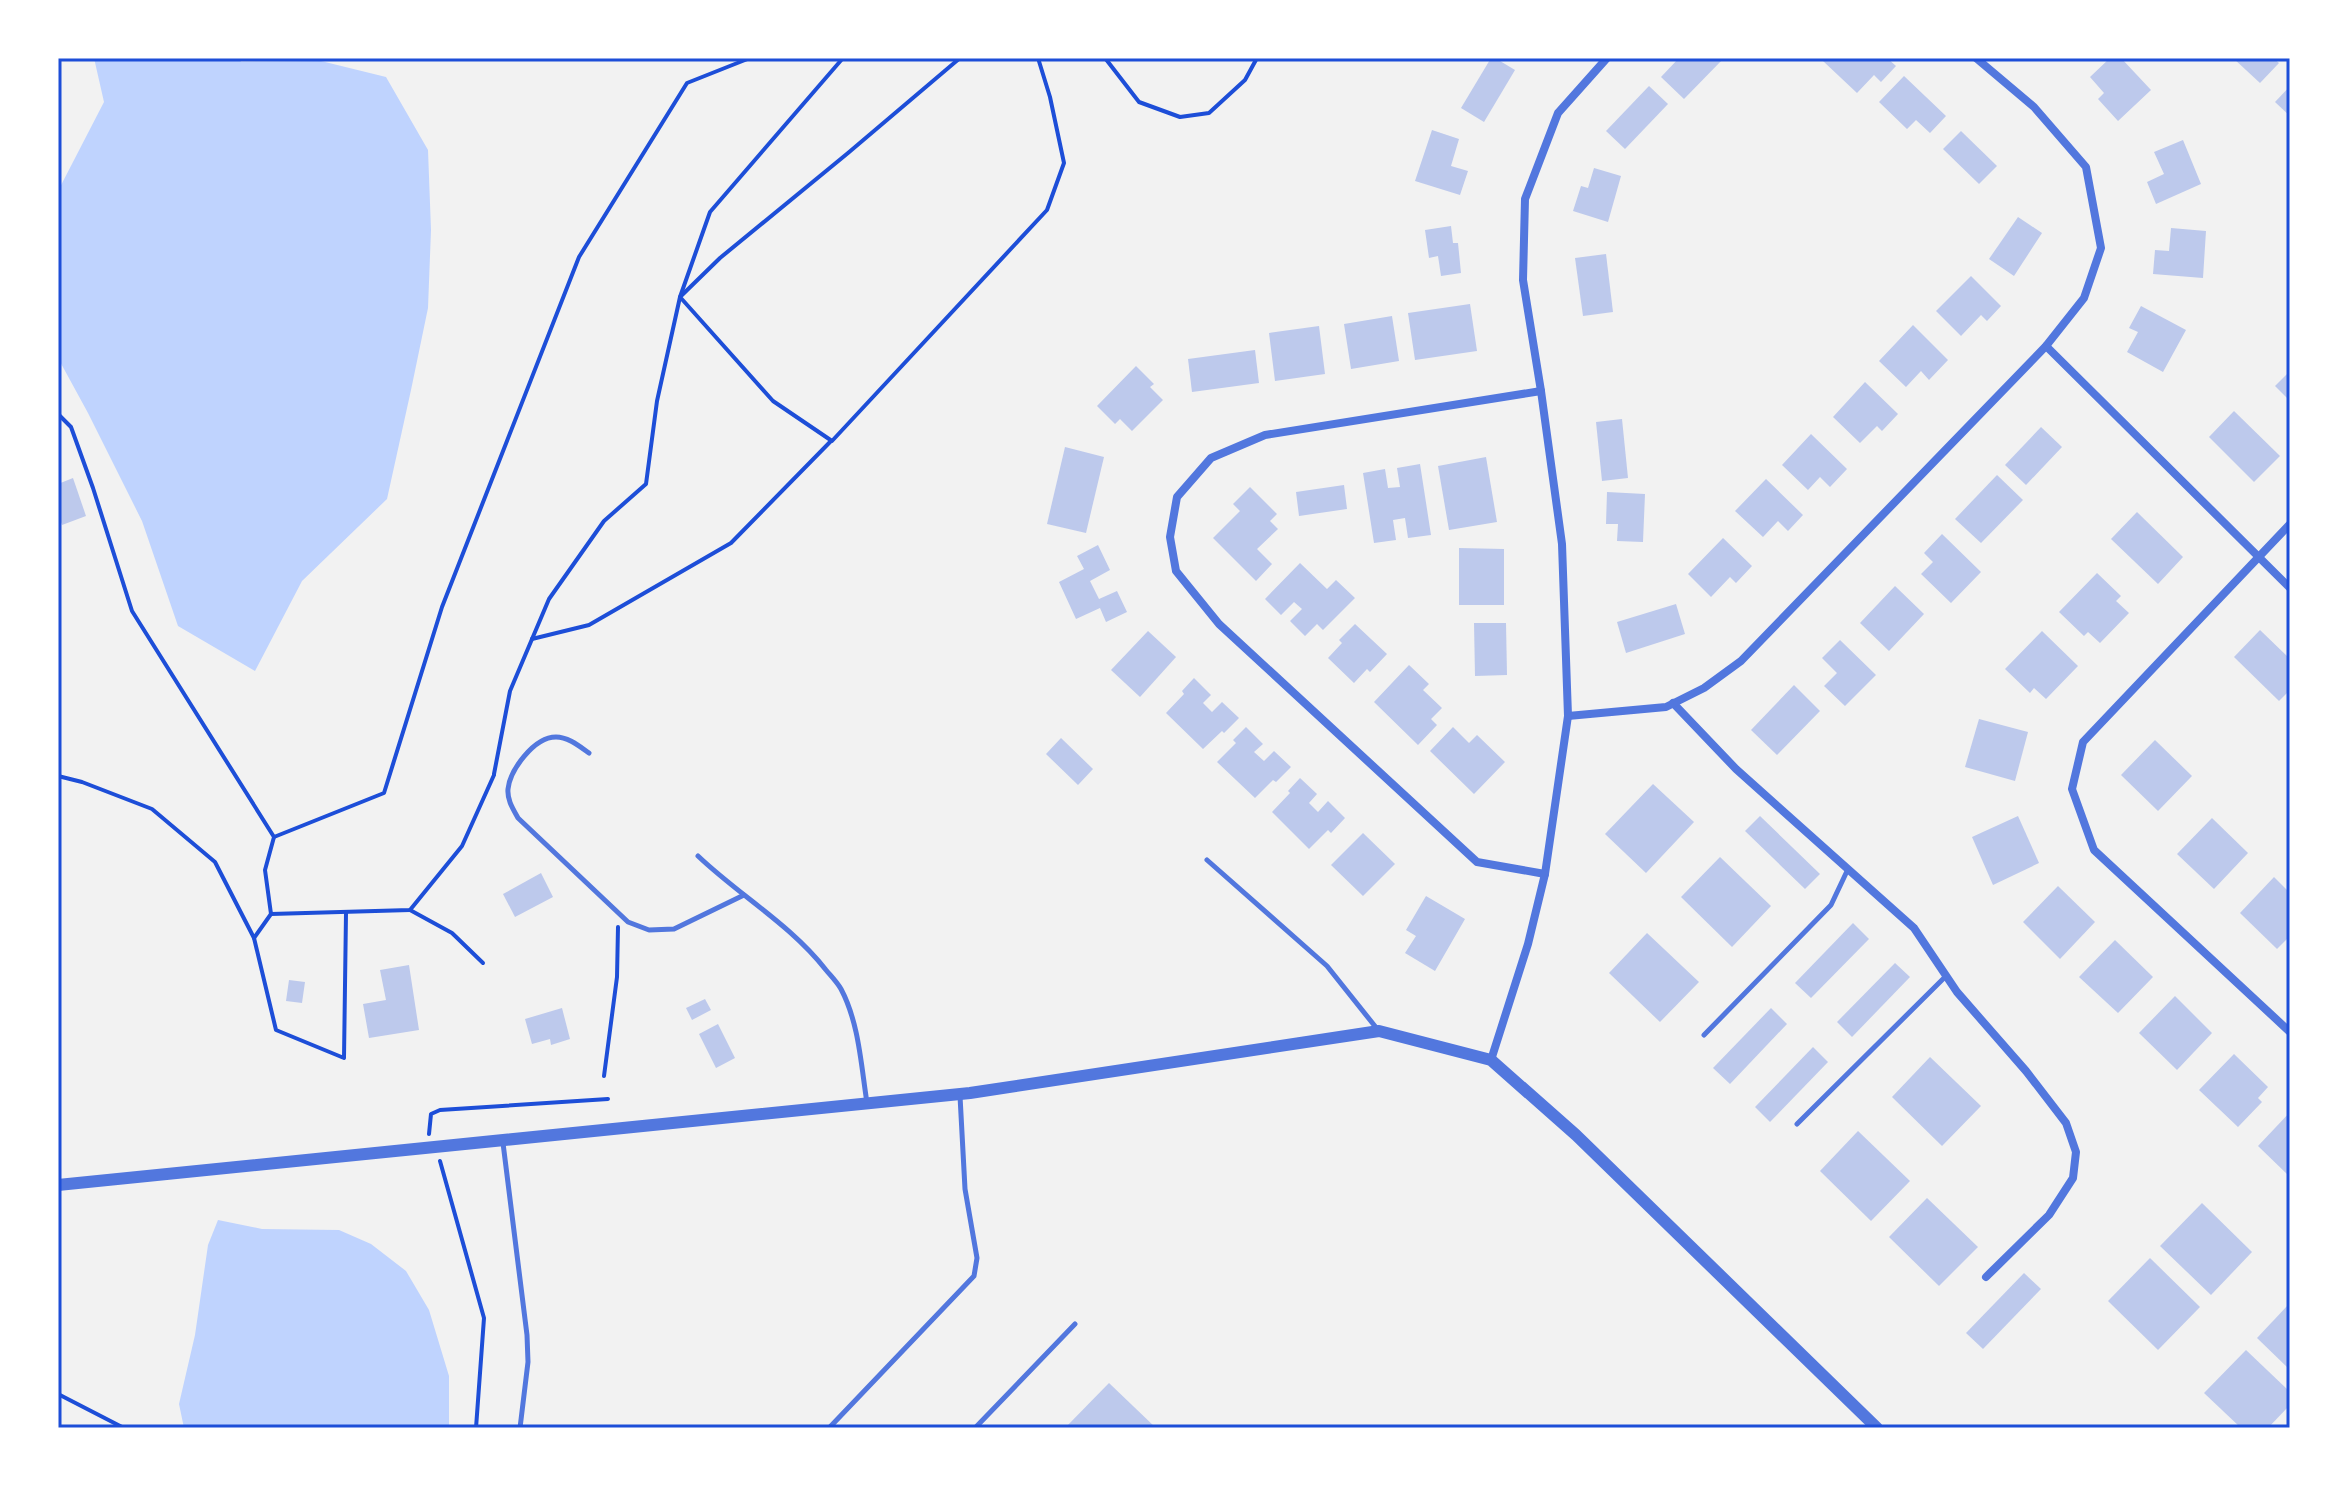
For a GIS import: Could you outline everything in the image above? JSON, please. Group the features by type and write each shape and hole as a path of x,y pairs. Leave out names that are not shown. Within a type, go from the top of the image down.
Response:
{"street":[{"path":"1491,1060 1528,944 1545,874 1568,716 1562,544 1523,280 1525,199 1558,113 1607,58"},
{"path":"1568,716 1666,707 1704,688 1741,661 2046,346 2084,298 2101,248 2086,167 2034,107 1976,58"},
{"path":"2046,346 2290,588"},
{"path":"1541,391 1265,435 1211,458 1177,497 1170,537 1176,571 1219,624 1477,862 1545,874"},
{"path":"2290,524 2083,742 2072,789 2094,850 2290,1032"},
{"path":"1673,703 1736,769 1914,928 1946,976 2066,1123 2076,1152 2073,1178 2049,1215 1986,1277"},
{"path":"58,1185 960,1095 1379,1031 1491,1060 1576,1135 1877,1428"}],"lane":[{"path":"589,753 573,741 555,737 538,743 511,776 508,792 518,818 617,912 628,922 649,930 674,929 744,895"},
{"path":"698,856 778,920 813,953 841,988 853,1019 867,1104"},
{"path":"1207,860 1327,966 1379,1031"},
{"path":"1704,1035 1831,905 1848,868"},
{"path":"1797,1124 1946,976"},
{"path":"829,1428 974,1276 977,1258 965,1189 960,1095"},
{"path":"502,1140 527,1335 528,1362 520,1428"},
{"path":"975,1428 1075,1324"}],"path":[{"path":"274,837 384,793 442,607 579,257 687,83 750,58"},
{"path":"410,910 462,846 494,775 510,691 549,599 604,521 646,484 657,401 680,297 710,212 843,58"},
{"path":"680,297 720,258 960,58"},
{"path":"532,639 589,625 731,543 832,441 1047,210 1064,163 1038,58"},
{"path":"1105,58 1139,102 1180,117 1209,113 1245,80 1257,58"},
{"path":"680,297 773,401 832,441"},
{"path":"58,414 71,427 132,611 274,837 265,870 271,914 254,938"},
{"path":"494,775 509,784"},
{"path":"58,776 152,809 215,862 254,938 276,1030 344,1058 346,912"},
{"path":"271,914 410,910 452,933 483,963"},
{"path":"604,1076 617,977 617,912"},
{"path":"476,1428 484,1318 436,1147 428,1131 431,1114 440,1110 608,1099"},
{"path":"58,1394 124,1428"}],"water":[{"path":"94,58 321,61 386,77 428,150 431,230 428,308 387,499 302,581 255,671 178,626 142,521 58,358 58,191 104,102"},
{"path":"218,1220 262,1229 339,1230 371,1244 406,1271 429,1310 449,1376 449,1428 184,1428 179,1404 195,1335 208,1245"}],"building":[{"path":"1491,58 1515,70 1484,122 1461,108"},
{"path":"1679,58 1724,58 1684,99 1661,77"},
{"path":"1826,58 1887,58 1896,66 1881,82 1874,75 1857,93 1823,61"},
{"path":"2110,58 2121,58 2151,90 2118,121 2098,99 2104,93 2090,77"},
{"path":"2233,58 2273,58 2279,63 2260,83"},
{"path":"1904,76 1946,116 1930,133 1916,120 1907,129 1879,102"},
{"path":"1649,86 1668,104 1625,149 1606,131"},
{"path":"2290,86 2290,116 2275,102"},
{"path":"1432,130 1459,139 1451,166 1468,171 1460,195 1415,181"},
{"path":"1961,131 1997,166 1979,184 1943,149"},
{"path":"2183,140 2201,184 2156,204 2147,182 2164,174 2154,152"},
{"path":"1594,168 1621,176 1608,222 1573,211 1581,186 1588,188"},
{"path":"2018,217 2042,233 2014,276 1989,259"},
{"path":"1451,226 1453,243 1458,243 1461,273 1441,276 1438,256 1429,258 1425,230"},
{"path":"2171,228 2206,231 2203,278 2153,274 2155,250 2169,251"},
{"path":"1606,254 1613,312 1583,316 1575,258"},
{"path":"1971,276 2001,306 1987,321 1981,315 1961,336 1936,311"},
{"path":"1470,304 1477,351 1415,360 1408,313"},
{"path":"2141,306 2186,330 2163,372 2127,352 2138,332 2129,328"},
{"path":"1392,316 1399,361 1351,369 1344,324"},
{"path":"1913,325 1948,360 1929,380 1921,371 1906,387 1879,361"},
{"path":"1319,326 1325,374 1275,381 1269,333"},
{"path":"1255,350 1259,383 1192,392 1188,359"},
{"path":"1136,366 1154,384 1150,387 1163,400 1132,431 1120,419 1115,424 1097,406"},
{"path":"2290,371 2290,401 2275,386"},
{"path":"1865,382 1898,414 1882,431 1877,426 1860,443 1833,417"},
{"path":"2234,411 2280,456 2254,482 2209,437"},
{"path":"1622,419 1628,478 1602,481 1596,422"},
{"path":"2041,427 2062,447 2026,485 2005,465"},
{"path":"1811,434 1847,469 1830,487 1820,477 1808,490 1782,465"},
{"path":"1065,447 1104,457 1086,533 1047,524"},
{"path":"1486,457 1497,522 1449,530 1438,466"},
{"path":"1420,464 1431,535 1408,538 1405,518 1393,520 1396,540 1374,543 1363,473 1385,469 1388,488 1400,487 1397,468"},
{"path":"1997,475 2023,500 1981,543 1955,519"},
{"path":"73,478 86,516 62,525 58,514 58,484"},
{"path":"1766,479 1803,515 1788,531 1778,521 1763,537 1735,511"},
{"path":"1344,485 1347,509 1299,516 1296,492"},
{"path":"1250,487 1277,514 1270,521 1278,529 1257,549 1272,564 1256,581 1213,538 1240,511 1233,504"},
{"path":"1607,492 1645,494 1643,542 1617,541 1618,524 1606,524"},
{"path":"2137,512 2183,557 2158,584 2111,539"},
{"path":"1942,534 1981,572 1951,603 1921,574 1933,562 1924,553"},
{"path":"1723,538 1752,566 1736,583 1730,577 1711,597 1688,574"},
{"path":"1098,545 1110,570 1090,581 1099,599 1117,591 1127,612 1106,622 1100,608 1076,619 1059,582 1084,569 1077,556"},
{"path":"1459,548 1504,549 1504,605 1459,605"},
{"path":"1300,563 1327,589 1336,580 1355,598 1323,630 1317,624 1305,636 1290,621 1302,609 1294,602 1281,615 1265,599"},
{"path":"2097,573 2121,596 2116,601 2129,613 2100,643 2088,632 2084,636 2059,612"},
{"path":"1895,586 1924,614 1889,651 1860,623"},
{"path":"1676,604 1685,634 1626,653 1617,622"},
{"path":"1474,623 1506,623 1507,675 1475,676"},
{"path":"1355,624 1387,654 1354,683 1328,658 1342,643 1339,640"},
{"path":"2260,630 2290,659 2290,690 2279,701 2234,657"},
{"path":"1148,631 1176,657 1140,697 1111,670"},
{"path":"2042,631 2078,666 2046,699 2034,688 2030,693 2005,669"},
{"path":"1840,640 1876,675 1845,706 1824,686 1837,673 1822,658"},
{"path":"1409,665 1429,684 1423,690 1442,708 1431,719 1437,725 1418,745 1374,702"},
{"path":"1194,678 1211,695 1203,703 1212,712 1222,702 1239,718 1203,749 1166,713"},
{"path":"1794,685 1820,711 1777,755 1751,730"},
{"path":"1979,719 2028,732 2015,781 1965,767"},
{"path":"1246,727 1263,744 1254,752 1264,761 1274,751 1291,767 1255,798 1217,762 1236,743 1233,740"},
{"path":"1453,727 1469,743 1477,735 1505,762 1474,794 1430,751"},
{"path":"1061,738 1093,769 1078,785 1046,754"},
{"path":"2155,740 2192,776 2158,811 2121,775"},
{"path":"1300,778 1317,794 1309,803 1318,812 1328,801 1345,818 1309,849 1272,812"},
{"path":"1653,784 1694,822 1646,873 1605,834"},
{"path":"1760,816 1820,874 1805,889 1745,831"},
{"path":"2018,816 2039,863 1993,885 1972,837"},
{"path":"2212,818 2248,853 2214,889 2177,854"},
{"path":"1363,833 1395,864 1363,896 1331,865"},
{"path":"1720,857 1771,906 1732,947 1681,897"},
{"path":"541,873 553,897 515,917 503,894"},
{"path":"2274,877 2290,893 2290,936 2277,949 2240,913"},
{"path":"2058,886 2095,922 2060,959 2023,922"},
{"path":"1426,896 1465,919 1435,971 1405,953 1416,936 1406,930"},
{"path":"1853,923 1869,939 1811,998 1795,983"},
{"path":"1647,933 1699,982 1660,1022 1609,973"},
{"path":"2115,940 2153,977 2118,1013 2079,977"},
{"path":"1895,963 1910,977 1852,1037 1837,1022"},
{"path":"409,965 419,1030 369,1038 363,1004 386,1000 380,970"},
{"path":"289,980 305,982 302,1003 286,1001"},
{"path":"2175,996 2212,1033 2177,1070 2139,1033"},
{"path":"705,999 711,1010 692,1020 686,1008"},
{"path":"562,1008 570,1039 551,1045 550,1039 532,1044 525,1019"},
{"path":"1771,1008 1787,1024 1730,1084 1713,1068"},
{"path":"718,1024 735,1058 716,1068 699,1034"},
{"path":"1813,1047 1828,1062 1770,1122 1755,1107"},
{"path":"2234,1054 2268,1087 2258,1098 2262,1102 2238,1127 2199,1090"},
{"path":"1930,1057 1981,1106 1942,1146 1892,1097"},
{"path":"2290,1112 2290,1177 2258,1146"},
{"path":"1858,1131 1910,1181 1871,1221 1820,1171"},
{"path":"1927,1198 1978,1247 1939,1286 1889,1237"},
{"path":"2202,1203 2252,1252 2211,1295 2160,1246"},
{"path":"2150,1258 2200,1307 2158,1350 2108,1301"},
{"path":"2024,1273 2041,1289 1983,1349 1966,1333"},
{"path":"2290,1303 2290,1370 2257,1338"},
{"path":"2246,1350 2290,1392 2290,1405 2268,1428 2241,1428 2204,1393"},
{"path":"1109,1383 1156,1428 1065,1428"}]}
